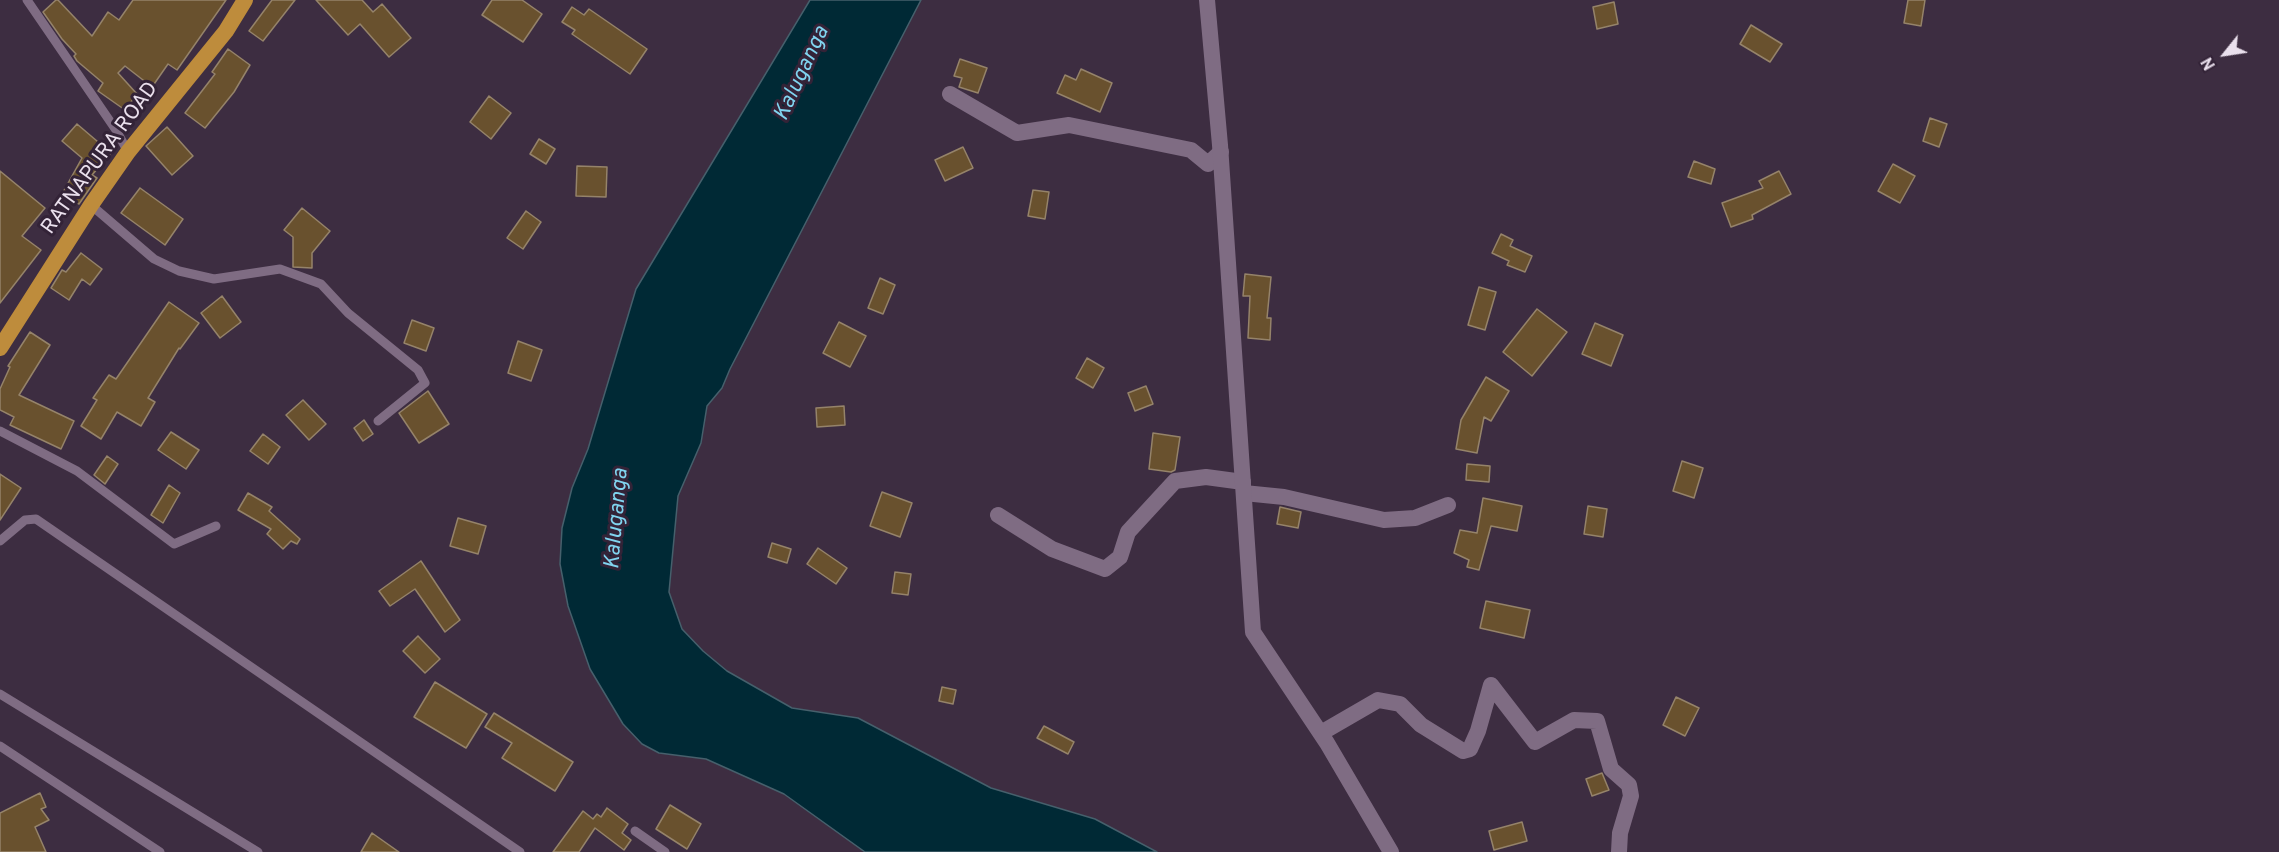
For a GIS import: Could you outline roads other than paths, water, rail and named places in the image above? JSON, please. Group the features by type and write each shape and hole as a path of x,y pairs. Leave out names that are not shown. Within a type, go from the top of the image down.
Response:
{"highway":[{"name":"RATNAPURA ROAD","path":"0,348 91,205 128,152 226,31 245,0"}],"street":[{"path":"1207,0 1221,152 1253,632 1321,733 1391,852"},
{"path":"950,94 1017,133 1069,125 1191,150 1208,164 1221,152"},
{"path":"998,515 1052,549 1105,569 1120,557 1128,532 1175,481 1206,477 1243,488 1384,520 1415,518 1448,505"},
{"path":"1321,733 1378,700 1400,704 1421,725 1463,751 1470,749 1478,731 1491,685 1534,742 1574,720 1597,721 1611,769 1629,785 1631,796 1620,833 1619,852"}],"lane":[{"path":"27,0 116,130 128,152"},
{"path":"91,205 154,259 179,271 214,279 280,269 321,284 348,313 418,370 425,382 378,421"},
{"path":"0,431 77,471 174,544 216,526"},
{"path":"0,540 25,520 36,519 520,852"},
{"path":"0,694 258,852"},
{"path":"0,746 160,852"},
{"path":"635,831 665,852"}],"water":[{"name":"Kaluganga","path":"810,0 921,0 722,388 707,406 701,443 678,496 669,592 682,629 727,671 792,708 858,718 991,788 1095,819 1157,852 865,852 784,794 706,759 659,753 642,744 623,724 590,669 568,606 560,564 562,528 572,488 588,449 636,289"}]}
